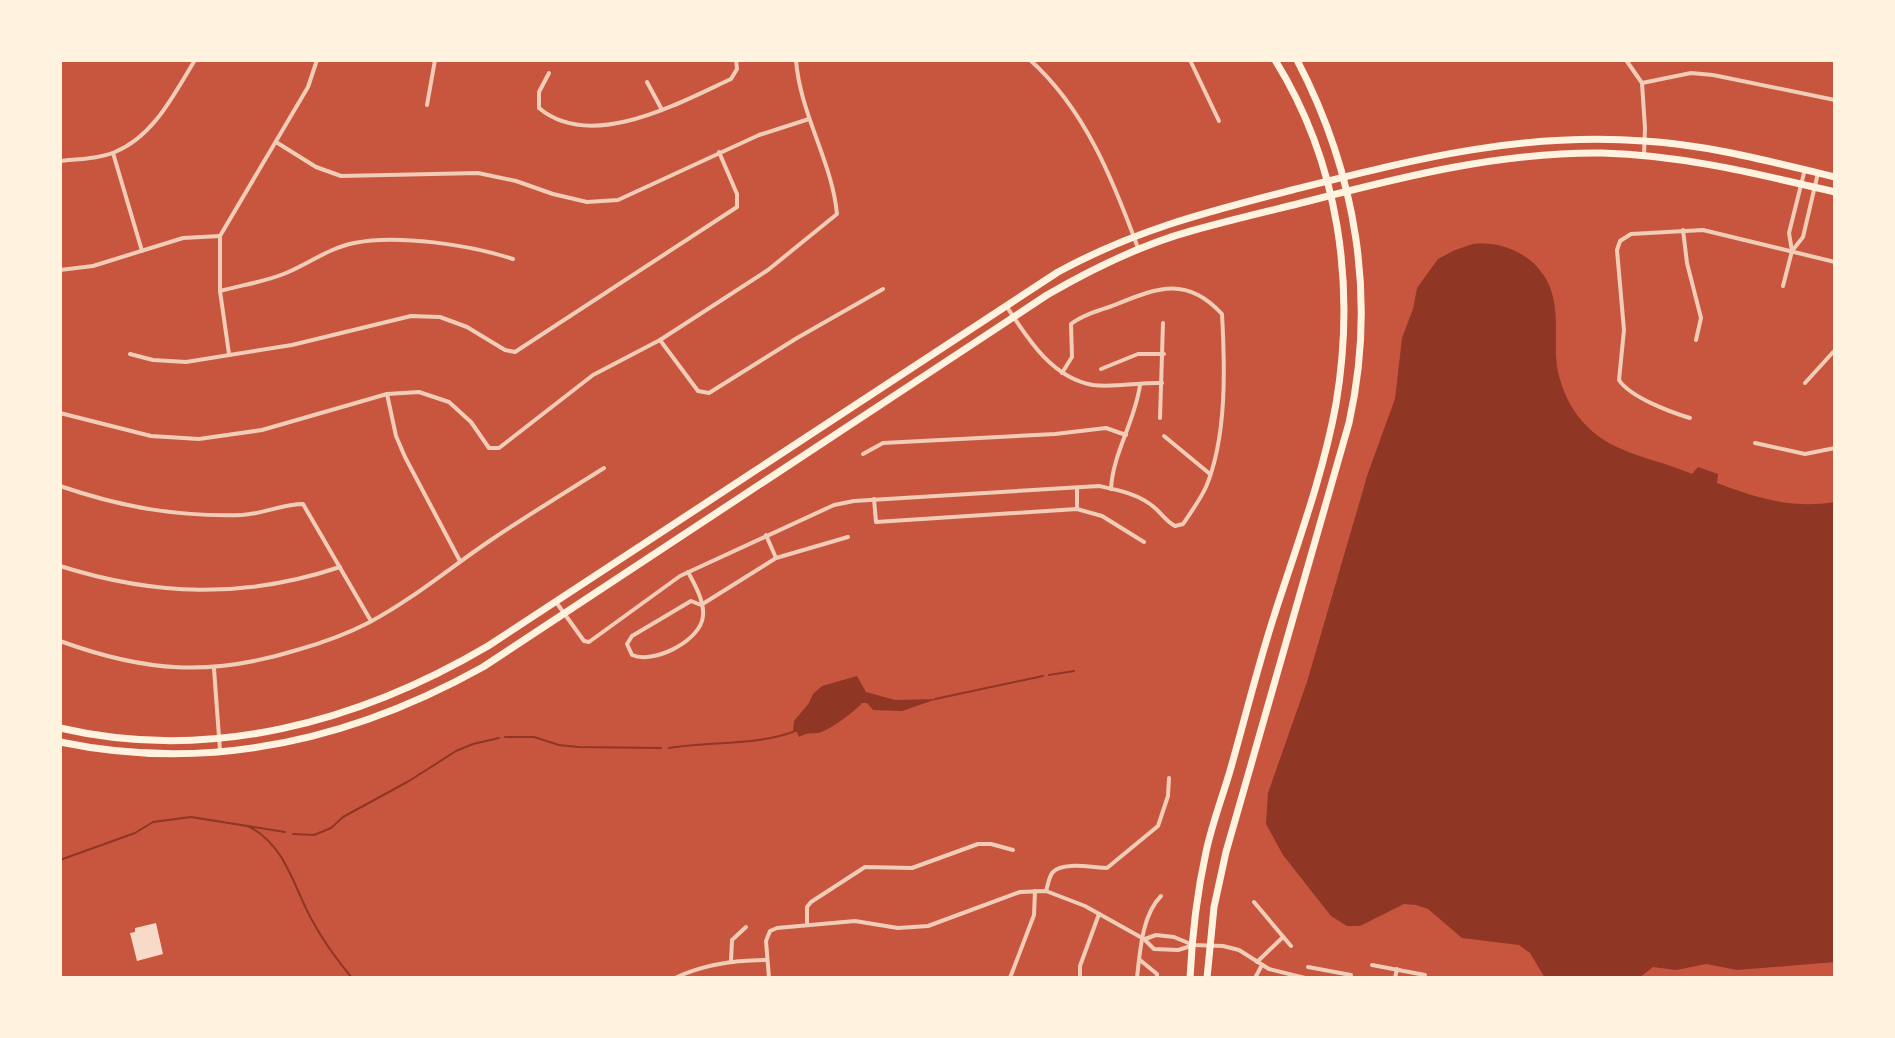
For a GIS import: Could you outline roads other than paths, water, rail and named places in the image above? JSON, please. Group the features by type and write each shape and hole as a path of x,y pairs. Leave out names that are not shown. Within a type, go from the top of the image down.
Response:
{"main road":[{"path":"1190,978 1197,903 1207,849 1321,463 1336,404 1343,344 1344,296 1328,181 1310,123 1275,60"},
{"path":"1207,978 1208,946 1219,879 1355,396 1361,352 1362,291 1357,233 1344,177 1325,120 1297,60"},
{"path":"60,728 117,737 177,740 283,729 364,707 447,671 1006,305 1080,260 1133,235 1186,217 1440,154 1511,143 1571,139 1645,141 1727,151 1835,177"},
{"path":"60,742 141,753 220,752 312,738 400,709 483,667 1084,274 1188,232 1454,166 1510,158 1602,153 1644,156 1714,164 1835,192"}],"street":[{"path":"60,161 113,153 132,143 150,128 195,60"},
{"path":"229,354 220,291 220,236 308,87 317,60"},
{"path":"427,105 435,60"},
{"path":"549,73 539,92 539,108 548,116 601,127 622,124 731,79 737,69 736,60"},
{"path":"60,413 151,436 199,439 262,430 387,394 419,392 449,402 471,422 489,448 499,448 593,375 660,340 768,270 837,214 835,193 809,119 796,60"},
{"path":"1032,60 1075,110 1098,151 1139,250"},
{"path":"1190,60 1219,121"},
{"path":"1626,60 1642,83 1644,156"},
{"path":"1642,83 1691,73 1835,100"},
{"path":"647,82 662,109"},
{"path":"276,142 316,167 341,176 478,173 587,202 618,200 759,135 809,119"},
{"path":"130,354 153,360 186,362 292,345 411,316 440,317 467,327 505,350 515,352 737,207 737,194 719,152"},
{"path":"113,153 142,251"},
{"path":"1792,251 1789,233 1805,169"},
{"path":"1783,286 1792,251 1803,237 1818,173"},
{"path":"1791,225 1804,228"},
{"path":"1683,230 1687,263 1701,318 1696,340"},
{"path":"1690,418 1672,413 1621,384 1618,376 1624,330 1617,254 1619,244 1631,234 1683,230 1727,234 1835,262"},
{"path":"60,270 93,266 183,238 220,236"},
{"path":"220,291 284,274 335,249 360,242 418,241 482,249 513,259"},
{"path":"556,602 584,641 589,642 647,598 688,572 834,505 874,499 1077,488 1111,489 1136,495 1155,507 1166,521 1175,526 1183,524 1201,497 1210,474 1225,371 1222,314 1212,302 1176,287 1148,291 1071,324 1072,357 1062,373"},
{"path":"660,340 698,391 709,393 883,289"},
{"path":"1006,305 1043,356 1062,373 1095,385 1162,383"},
{"path":"1160,418 1163,323"},
{"path":"1805,383 1835,350"},
{"path":"1101,369 1138,354 1164,354"},
{"path":"1111,489 1114,464 1137,404 1140,385"},
{"path":"387,394 396,436 405,457 460,561"},
{"path":"863,454 883,443 913,440 1055,434 1106,428 1126,435"},
{"path":"1164,436 1210,474"},
{"path":"1755,443 1805,454 1835,448"},
{"path":"60,641 127,662 179,668 214,669 276,657 320,643 371,621 604,468"},
{"path":"60,486 117,505 199,515 246,515 303,504 371,621"},
{"path":"1077,488 1077,509"},
{"path":"874,499 876,522 1077,509 1102,516 1144,542"},
{"path":"766,535 776,558"},
{"path":"701,605 776,558 848,537"},
{"path":"60,566 125,584 171,590 216,591 297,579 340,567"},
{"path":"688,572 697,589 701,605 701,624 677,650 637,657 628,649 627,644 632,636 691,601 701,605"},
{"path":"214,669 220,752"},
{"path":"1046,891 1050,875 1056,869 1107,868 1158,826 1168,796 1169,778"},
{"path":"807,925 807,907 811,902 865,867 912,868 978,844 1013,850"},
{"path":"769,978 766,941 770,931 855,921 898,928 928,926 1008,896 1035,891 1071,898 1144,939 1154,949 1178,950 1193,945"},
{"path":"1010,978 1034,915 1035,891"},
{"path":"1137,978 1144,928 1151,906 1161,896"},
{"path":"1254,902 1291,946"},
{"path":"1080,978 1080,966 1099,914"},
{"path":"731,961 732,940 746,927"},
{"path":"1144,939 1156,935 1174,937 1193,945 1223,946 1239,950 1260,964 1305,978"},
{"path":"1255,978 1260,964 1283,937"},
{"path":"675,978 704,966 731,961 767,960"},
{"path":"1140,960 1157,974 1157,978"},
{"path":"1372,965 1425,975"},
{"path":"1308,967 1351,975"},
{"path":"1395,978 1397,969"},
{"path":"1328,978 1331,970"}],"waterway":[{"path":"1049,675 1074,671"},
{"path":"935,699 1043,676"},
{"path":"669,748 747,741 793,732"},
{"path":"505,737 534,737 578,747 661,748"},
{"path":"293,834 314,835 331,828 343,817 456,751 499,738"},
{"path":"60,860 135,833 153,822 191,817 285,832"},
{"path":"248,826 261,834 280,856 317,929 352,978"}]}
